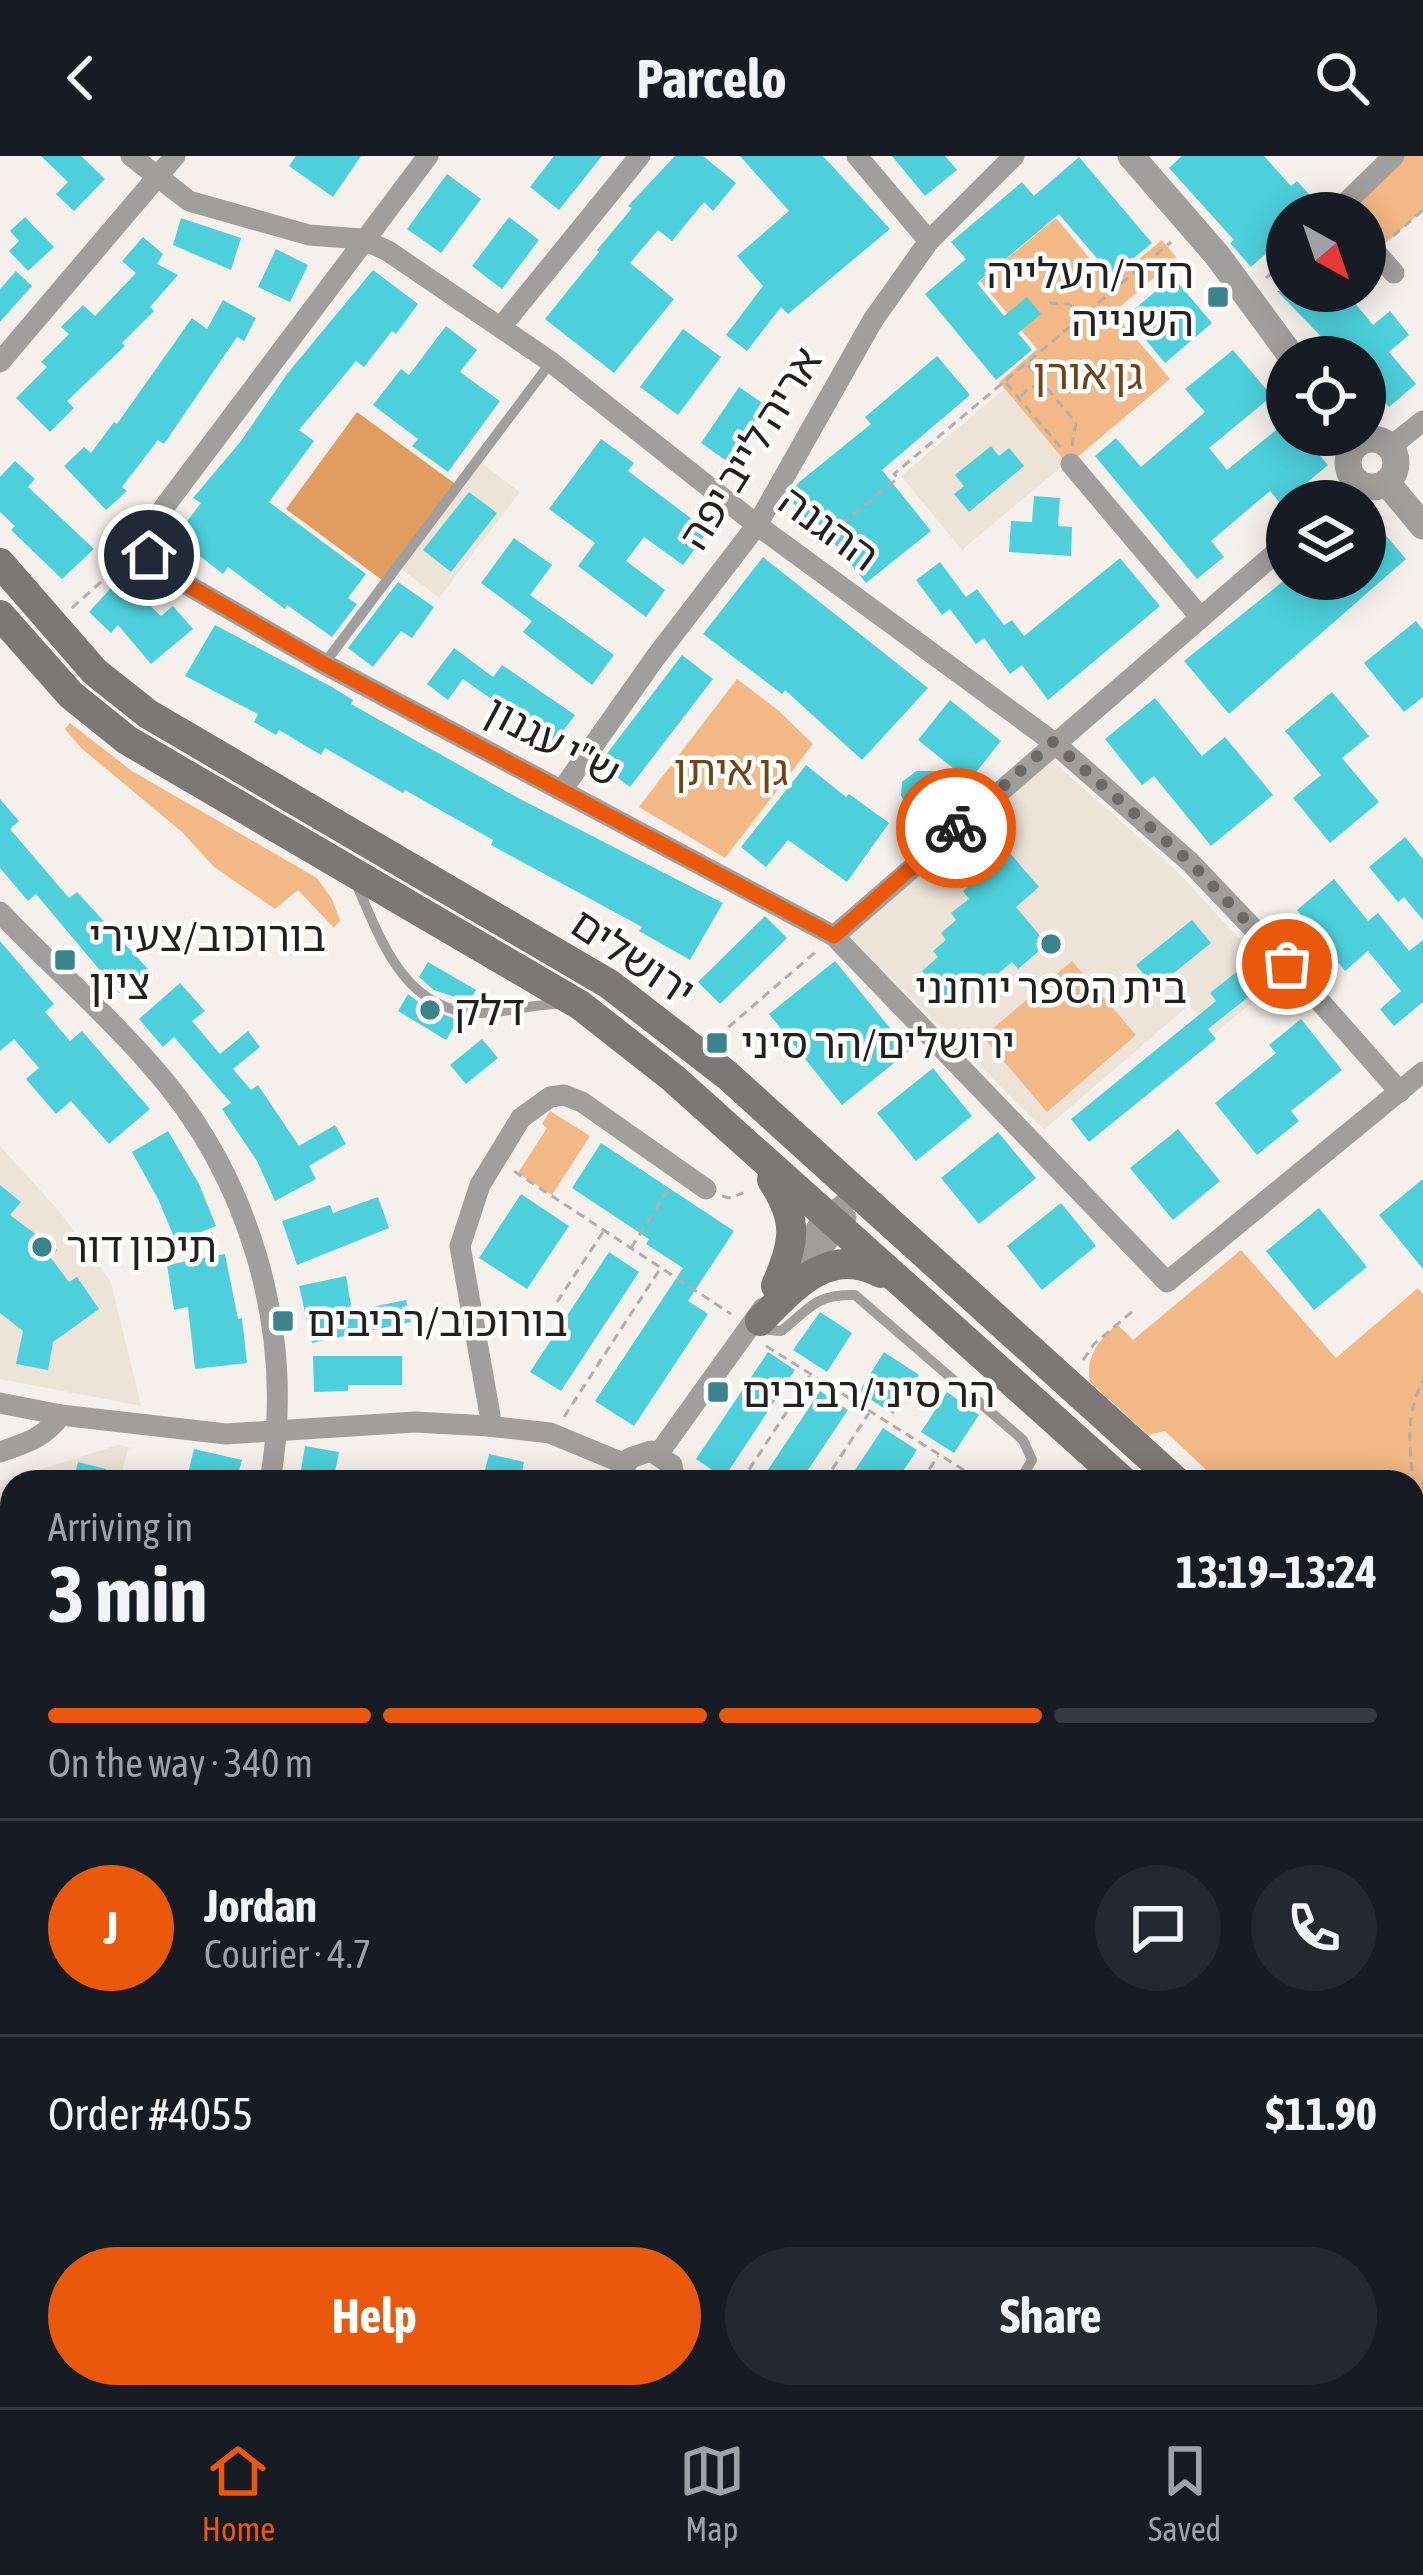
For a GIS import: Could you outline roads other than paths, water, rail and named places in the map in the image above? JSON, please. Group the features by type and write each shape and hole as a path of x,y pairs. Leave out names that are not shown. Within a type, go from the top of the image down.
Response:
{"main road":[{"name":"ירושלים","path":"0,563 115,690 148,714 608,984 699,1053 1164,1470"},
{"name":"ירושלים","path":"0,615 98,719 580,1005 674,1078 1110,1470"},
{"path":"756,1154 779,1191 793,1227 791,1249 776,1286"},
{"path":"755,1326 792,1288 826,1265 869,1267 898,1282"}],"street":[{"name":"ההגנה","path":"130,156 189,201 268,226 362,239 388,251 551,362 757,525 1053,742 1190,862 1400,1092"},
{"path":"0,362 175,156"},
{"path":"362,239 428,156"},
{"path":"501,327 640,156"},
{"path":"856,156 928,241"},
{"name":"אריה לייב יפה","path":"562,790 757,525 873,320 928,241 1014,156"},
{"path":"1131,156 1277,336"},
{"path":"1358,192 1394,156"},
{"name":"ש\"י עגנון","path":"362,239 153,522 146,541 158,568 324,664 834,936 1167,1282 1400,1092"},
{"path":"1386,264 1394,273"},
{"path":"1390,447 1423,421"},
{"path":"1386,445 1396,462 1387,483 1423,526"},
{"path":"1071,464 1201,618"},
{"path":"834,936 1266,561"},
{"path":"2,917 150,1064 196,1126 238,1199 271,1316 279,1432 272,1470"},
{"path":"1400,1092 1423,1072"},
{"path":"488,1426 490,1414 460,1246 480,1185 520,1118 535,1105 564,1095 614,1121 706,1189"},
{"path":"755,1326 776,1286 858,1194"},
{"path":"659,1453 832,1224"},
{"path":"0,1403 206,1433 415,1421 488,1426 553,1434 619,1470"},
{"path":"0,1452 37,1440 61,1414"},
{"path":"627,1470 644,1451 659,1453 673,1470"}],"lane":[{"path":"324,664 551,362"},
{"path":"352,873 388,955 409,985 445,1008 475,1012 580,1005"},
{"path":"755,1326 781,1330 824,1297 855,1295 1024,1440 1032,1460 1026,1470"}],"place":[{"name":"הדר/העלייה השנייה","path":"1218,297"},
{"name":"בית הספר יוחנני","path":"1051,944"},
{"name":"בורוכוב/צעירי ציון","path":"65,960"},
{"name":"דלק","path":"430,1010"},
{"name":"ירושלים/הר סיני","path":"717,1043"},
{"name":"תיכון דור","path":"42,1247"},
{"name":"בורוכוב/רביבים","path":"283,1321"},
{"name":"הר סיני/רביבים","path":"718,1392"}],"park label":[{"name":"גן אורן","path":"1088,374"},
{"name":"גן איתן","path":"731,770"}]}
